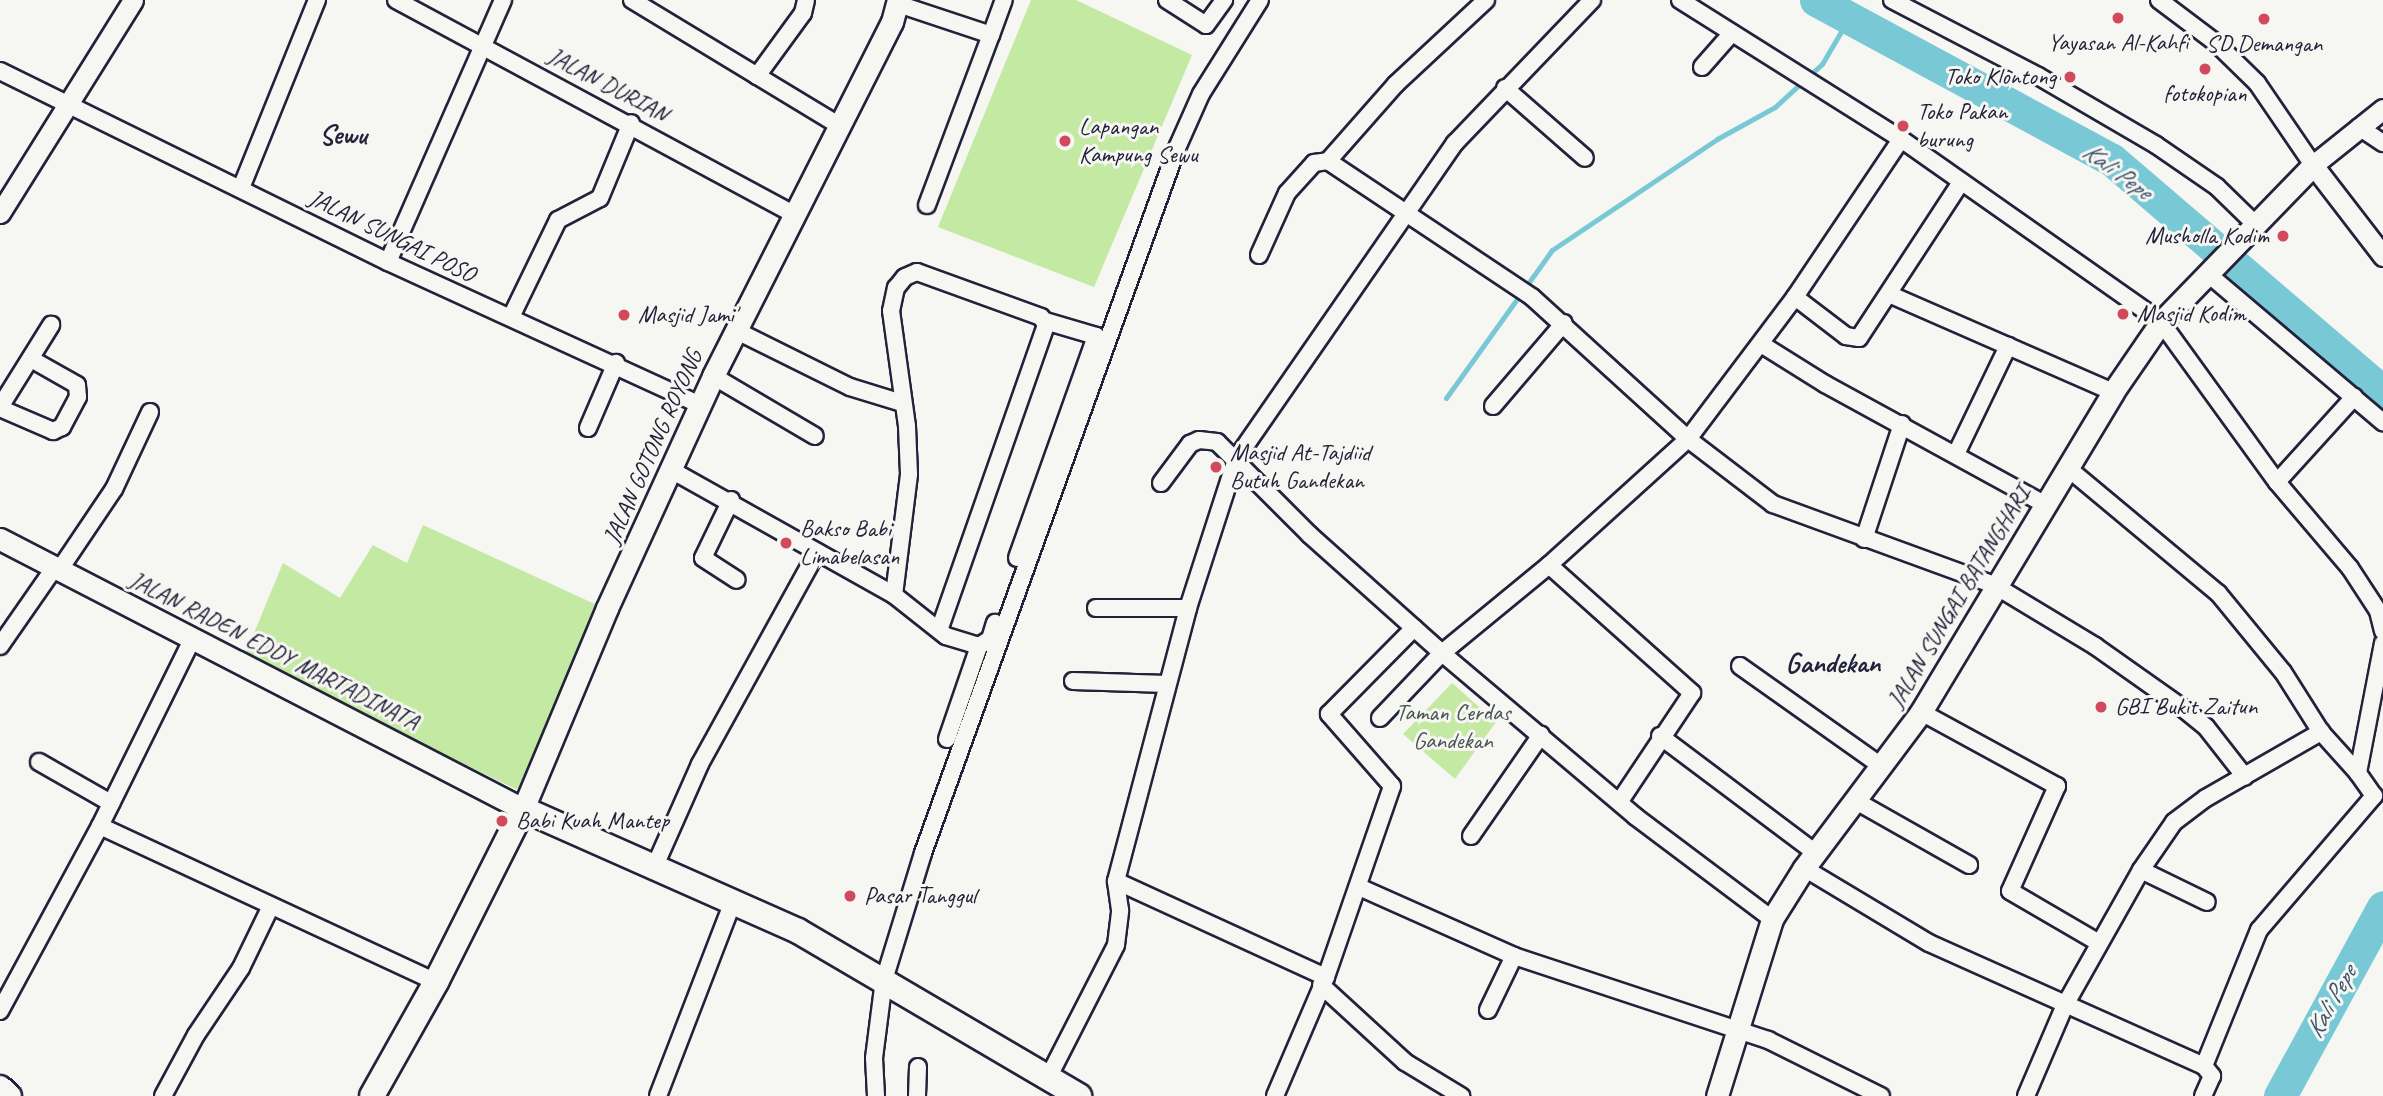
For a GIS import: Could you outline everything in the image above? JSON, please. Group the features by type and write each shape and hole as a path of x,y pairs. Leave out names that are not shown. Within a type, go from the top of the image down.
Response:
{"main road":[{"name":"JALAN GOTONG ROYONG","path":"523,809 607,608 673,471 713,376 795,215 898,2"},
{"name":"JALAN SUNGAI BATANGHARI","path":"1717,1096 1772,919 1810,860 1921,712 1994,585 2069,469 2113,392 2161,322 2313,165"},
{"name":"JALAN RADEN EDDY MARTADINATA","path":"0,539 523,809"},
{"path":"372,1096 436,982 523,809 798,931 1079,1096"},
{"path":"0,1088 9,1096"}],"street":[{"path":"0,213 133,0"},
{"path":"241,188 317,0"},
{"name":"JALAN DURIAN","path":"397,0 631,123 795,215"},
{"path":"388,262 503,0"},
{"path":"632,0 838,125"},
{"path":"757,76 803,13 806,0"},
{"path":"927,205 1004,0"},
{"path":"1167,0 1206,25 1224,0"},
{"path":"876,1096 874,1058 884,980 923,853 1177,148 1201,94 1260,0"},
{"path":"1259,255 1287,193 1314,163 1328,161 1412,68 1486,0"},
{"path":"1048,1078 1116,945 1120,910 1116,881 1188,608 1236,459 1402,215 1455,143 1592,0"},
{"path":"1680,0 1816,89 1901,139 2161,322 2277,482 2350,568 2378,611 2383,631"},
{"path":"1892,0 2038,76 2156,145 2217,187 2251,228"},
{"path":"2159,0 2215,42 2257,83 2313,165 2383,256"},
{"path":"898,2 991,35"},
{"path":"1702,67 1731,34"},
{"name":"JALAN SUNGAI POSO","path":"0,71 388,262 616,363 701,405"},
{"path":"1505,88 1586,158"},
{"path":"2313,165 2383,109"},
{"path":"511,317 558,220 600,198 631,123"},
{"path":"2359,127 2383,143"},
{"path":"1380,718 1442,653 1549,565 1688,439 1795,297 1901,139"},
{"path":"1328,161 1402,215 1532,297 1564,323 1688,439 1773,504 1994,585 2095,646 2180,706 2206,727 2245,777"},
{"path":"1795,297 1856,339 1864,334 1961,182"},
{"path":"2211,270 2383,422"},
{"path":"894,595 908,474 891,311 896,288 905,276 917,272 1045,321 1096,336 990,639 979,646 947,739"},
{"path":"1891,295 2113,392"},
{"path":"939,631 1045,321"},
{"path":"1493,406 1564,323"},
{"path":"31,359 77,385 78,397 62,427 53,431 1,408 51,325"},
{"path":"735,330 850,387 902,403"},
{"path":"1761,344 1825,384 1956,452 2046,505"},
{"path":"1956,452 2008,346"},
{"path":"588,428 616,363"},
{"path":"713,376 815,436"},
{"path":"2277,482 2354,397"},
{"path":"0,646 114,489 150,412"},
{"path":"1864,539 1902,424"},
{"path":"1161,483 1190,444 1199,440 1217,442 1304,529 1442,653 1620,801 1772,919"},
{"path":"2069,469 2218,593 2283,672 2321,733 2374,796 2259,930 2204,1066"},
{"path":"673,471 731,500 894,595 939,631 979,646"},
{"path":"731,500 703,558 737,580"},
{"path":"654,868 700,764 817,552"},
{"path":"1549,565 1598,613 1691,690 1620,801"},
{"path":"1096,608 1188,608"},
{"path":"1275,1096 1359,887 1392,782 1329,714 1414,628"},
{"path":"0,1011 100,826 192,640"},
{"path":"2358,774 2383,643"},
{"path":"1740,666 1881,766"},
{"path":"1073,681 1167,684"},
{"path":"1921,712 2057,786 2010,891 2099,943"},
{"path":"2026,1096 2065,1005 2099,943 2141,870 2185,813 2321,733"},
{"path":"1471,836 1541,735"},
{"path":"1660,736 1810,860 1929,943 2204,1066 2212,1076 2203,1096"},
{"path":"39,762 111,803"},
{"path":"1856,800 1969,865"},
{"path":"100,826 436,982"},
{"path":"2141,870 2207,902"},
{"path":"1116,881 1323,981 1405,1062 1461,1096"},
{"path":"1359,887 1514,956 1737,1029 1813,1059 1881,1096"},
{"path":"657,1096 733,902"},
{"path":"163,1096 196,1035 241,968 271,906"},
{"path":"1488,1010 1514,956"},
{"path":"917,1096 918,1067"}],"green space":[{"name":"Lapangan Kampung Sewu","path":"1031,0 1076,0 1192,55 1094,287 938,227"},
{"path":"423,525 599,606 524,793 244,657 283,563 340,598 373,545 407,563"},
{"name":"Taman Cerdas Gandekan","path":"1452,683 1496,722 1455,779 1403,734"}],"waterway":[{"name":"Kali Pepe","path":"1816,0 2112,160 2383,392"},
{"path":"1446,398 1552,250 1717,139 1775,107 1822,64 1849,18"},
{"name":"Kali Pepe","path":"2280,1096 2383,907"}],"place":[{"name":"Yayasan Al-Kahfi","path":"2118,18"},
{"name":"SD Demangan","path":"2264,19"},
{"name":"fotokopian","path":"2205,69"},
{"name":"Toko Klontong","path":"2070,77"},
{"name":"Toko Pakan burung","path":"1903,126"},
{"name":"Lapangan Kampung Sewu","path":"1065,141"},
{"name":"Musholla Kodim","path":"2283,236"},
{"name":"Masjid Kodim","path":"2123,314"},
{"name":"Masjid Jami'","path":"624,315"},
{"name":"Masjid At-Tajdiid Butuh Gandekan","path":"1216,467"},
{"name":"Bakso Babi Limabelasan","path":"786,543"},
{"name":"GBI Bukit Zaitun","path":"2101,707"},
{"name":"Babi Kuah Mantep","path":"502,821"},
{"name":"Pasar Tanggul","path":"850,896"}],"district":[{"name":"Sewu","path":"343,135"},
{"name":"Gandekan","path":"1833,663"}]}
